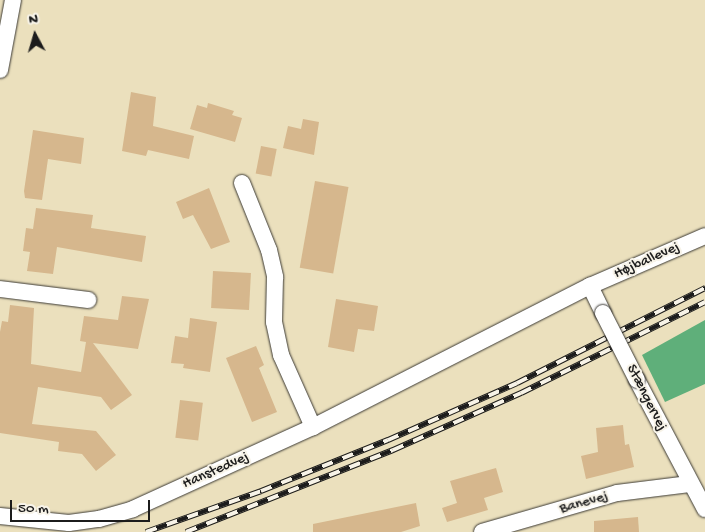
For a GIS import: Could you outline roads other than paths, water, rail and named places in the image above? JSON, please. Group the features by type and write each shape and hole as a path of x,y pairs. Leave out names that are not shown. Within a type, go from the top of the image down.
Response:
{"street":[{"path":"0,70 13,0"},
{"path":"242,183 269,250 275,277 274,322 281,355 313,427"},
{"name":"Højballevej","path":"590,286 705,236"},
{"name":"Hanstedvej","path":"0,516 68,523 99,519 132,509 313,427 590,286"},
{"name":"Stængervej","path":"590,286 689,484 705,509"},
{"path":"0,289 88,300"},
{"name":"Banevej","path":"482,532 618,493 689,484"}],"railway":[{"path":"146,532 261,491 388,440 517,383 705,288"},
{"path":"186,532 393,450 521,393 705,302"}]}
